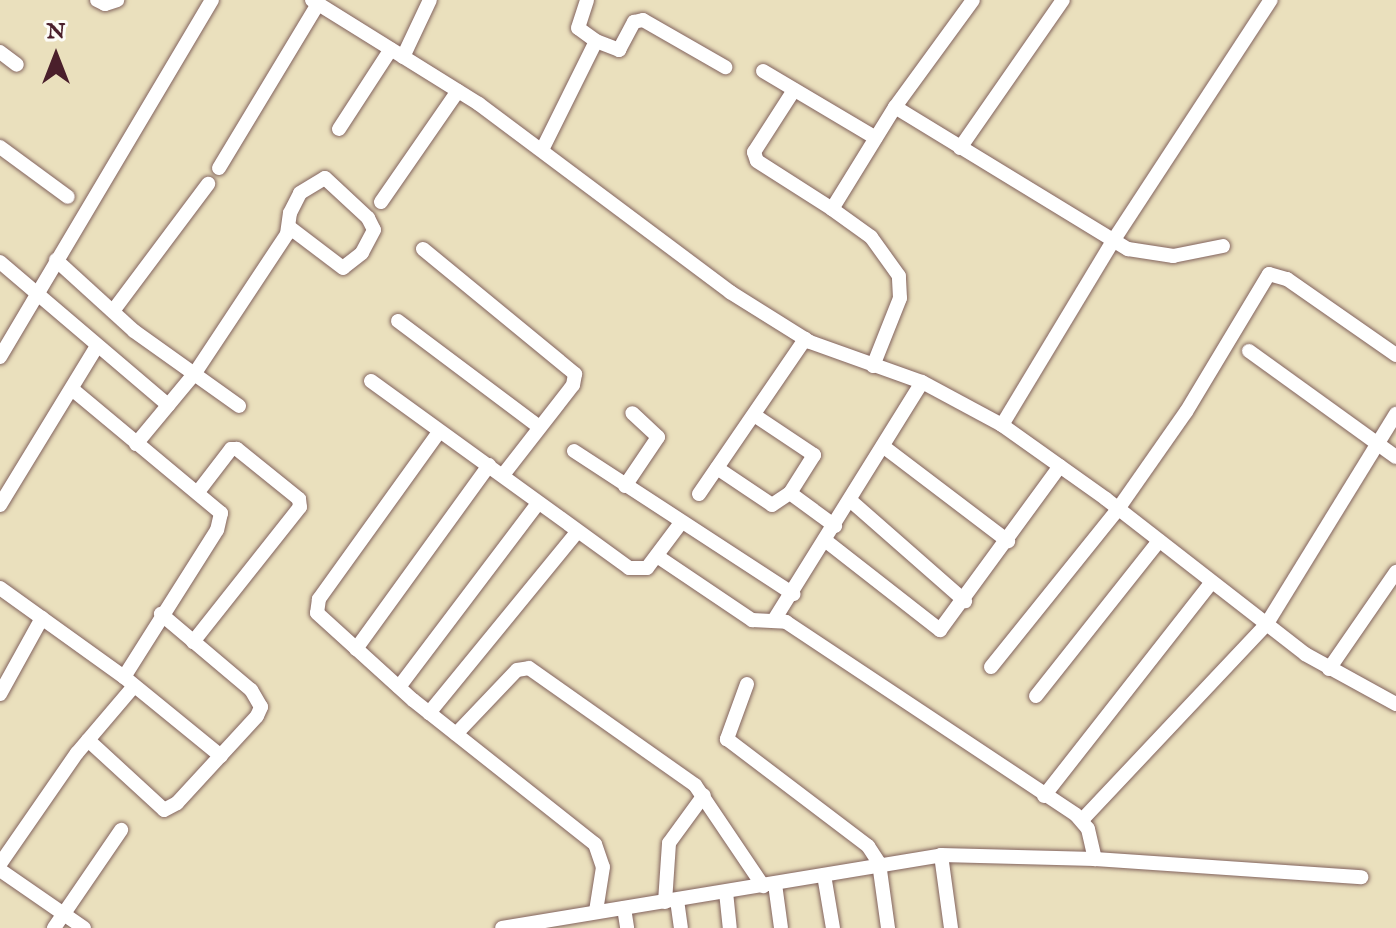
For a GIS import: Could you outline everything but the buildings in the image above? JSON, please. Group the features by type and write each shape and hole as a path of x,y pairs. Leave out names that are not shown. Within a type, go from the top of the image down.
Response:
{"street":[{"path":"97,0 105,4 117,0"},
{"path":"0,357 212,0"},
{"path":"339,129 397,53 430,0"},
{"path":"587,0 578,28 596,41 619,50 634,22 643,20 725,67"},
{"path":"832,209 895,107 973,0"},
{"path":"960,148 1063,0"},
{"path":"1002,425 1113,241 1271,0"},
{"path":"219,168 315,2 543,148 730,292 805,339 922,382 1002,425 1118,509 1266,625 1329,669 1396,704"},
{"path":"543,148 596,41"},
{"path":"0,52 17,65"},
{"path":"763,71 876,138"},
{"path":"794,90 754,152 757,161 871,237 899,276 900,298 873,366"},
{"path":"381,202 458,91"},
{"path":"895,107 1113,241 1148,255 1173,256 1223,246"},
{"path":"0,147 68,197"},
{"path":"136,444 195,373 289,227 294,202 318,178 325,178 368,218 374,230 362,253 343,268 289,227"},
{"path":"113,311 208,184"},
{"path":"423,249 575,374 573,385 503,475"},
{"path":"56,260 113,311 239,406"},
{"path":"0,262 168,405"},
{"path":"991,667 1118,509 1186,412 1269,274 1287,279 1396,355"},
{"path":"398,321 539,427"},
{"path":"699,494 805,339"},
{"path":"0,505 97,346"},
{"path":"1249,351 1396,457"},
{"path":"371,381 636,572 657,556 680,524"},
{"path":"774,620 851,501 922,382"},
{"path":"72,389 216,506 221,521 161,614 129,682 0,867 84,928"},
{"path":"625,486 658,437 632,413"},
{"path":"1082,820 1266,625 1396,414"},
{"path":"717,468 772,505 790,493 814,455 754,415"},
{"path":"439,432 316,607 321,618 429,713 595,844 603,867 596,911"},
{"path":"884,447 1008,541"},
{"path":"193,642 300,507 299,499 237,449 231,449 198,492"},
{"path":"574,451 680,524 793,594"},
{"path":"356,649 489,465"},
{"path":"826,541 936,630 944,628 1060,466"},
{"path":"790,493 835,526"},
{"path":"851,501 965,601"},
{"path":"399,687 538,503"},
{"path":"429,713 577,532"},
{"path":"1036,696 1159,541"},
{"path":"657,556 752,620 774,620 791,625 1082,820 1095,859"},
{"path":"1329,669 1396,572"},
{"path":"1044,796 1211,583"},
{"path":"0,588 129,682 221,756"},
{"path":"88,740 164,810 221,756 261,707 251,690 161,614"},
{"path":"0,694 42,618"},
{"path":"456,734 517,670 529,668 704,795 769,885 781,928"},
{"path":"747,684 726,732 731,745 861,839 879,863 888,928"},
{"path":"681,928 671,901 669,843 704,795"},
{"path":"54,928 121,830"},
{"path":"941,855 951,928"},
{"path":"512,927 572,922 596,911 941,855 1095,859 1361,877"},
{"path":"824,875 833,928"},
{"path":"726,892 730,928"},
{"path":"624,908 627,928"}]}
